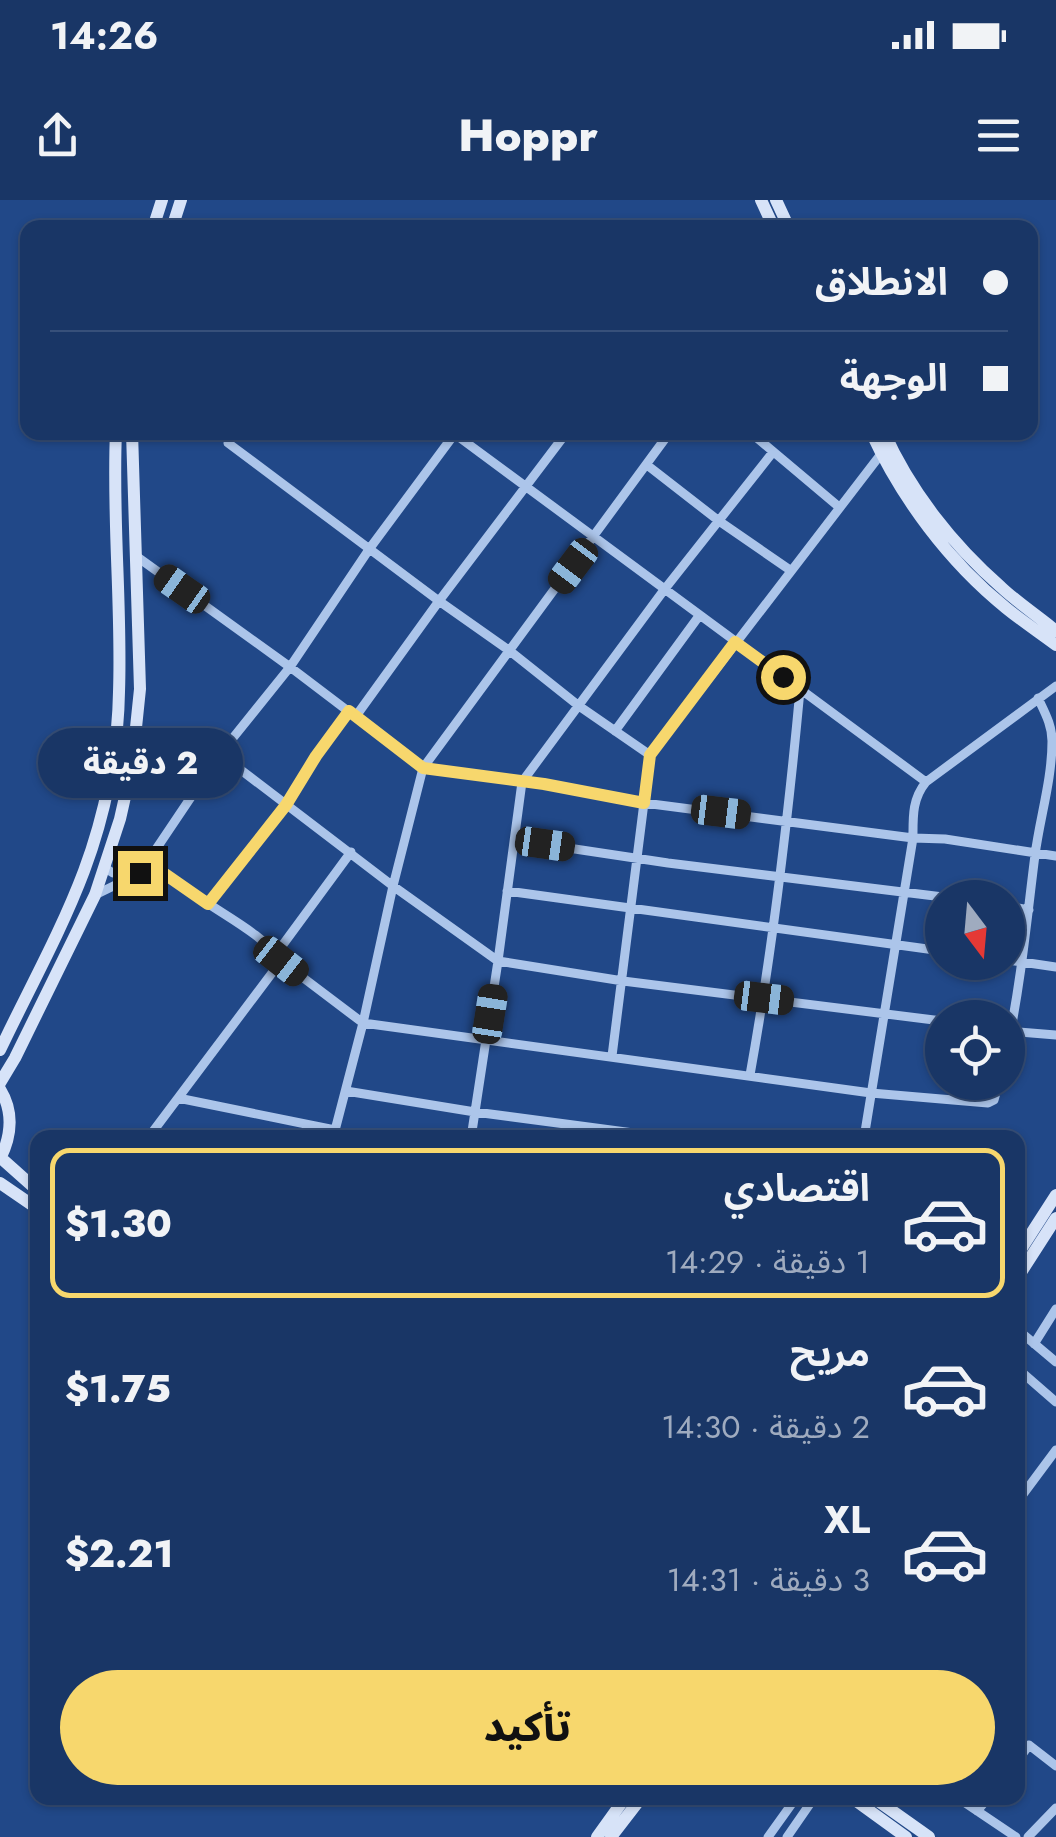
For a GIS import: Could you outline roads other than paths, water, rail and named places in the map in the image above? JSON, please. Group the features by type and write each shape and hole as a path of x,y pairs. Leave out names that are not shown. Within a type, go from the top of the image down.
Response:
{"main road":[{"path":"0,1050 84,872 106,790 120,694 116,440"},
{"path":"30,1184 0,1158 10,1121 0,1086 95,895 120,819 132,766 140,689 132,440"},
{"path":"875,440 921,518 953,556 1004,607 1056,645"},
{"path":"889,440 922,498 961,549 1002,588 1056,630"},
{"path":"0,1183 30,1204"},
{"path":"1025,1243 1056,1195"},
{"path":"1025,1266 1056,1218"},
{"path":"597,1837 621,1805"},
{"path":"611,1837 635,1805"},
{"path":"867,1805 929,1837"},
{"path":"879,1805 906,1837"}],"street":[{"path":"140,873 220,754 290,667 449,440"},
{"path":"463,440 926,782"},
{"path":"208,904 286,805 316,756 353,714 560,440"},
{"path":"335,1130 423,768 664,440"},
{"path":"759,440 839,507"},
{"path":"228,443 650,755"},
{"path":"472,1130 522,782 664,590 773,452"},
{"path":"612,1056 650,755 881,454"},
{"path":"646,465 790,570"},
{"path":"136,556 423,768 644,803 1056,856"},
{"path":"616,731 698,616"},
{"path":"865,1130 918,792 926,782 1056,686"},
{"path":"750,1075 774,929 800,690"},
{"path":"1025,933 1052,738 1050,721 1038,698"},
{"path":"220,754 393,886 498,960 622,981 925,1020"},
{"path":"515,840 925,894"},
{"path":"154,1130 352,852"},
{"path":"105,868 114,874 140,873"},
{"path":"95,895 140,873 154,869 162,872 241,925 363,1023 925,1097"},
{"path":"507,891 925,949"},
{"path":"1025,909 1029,910"},
{"path":"1025,963 1056,967"},
{"path":"1025,1032 1056,1035"},
{"path":"346,1091 611,1130"},
{"path":"178,1098 317,1130"},
{"path":"962,1100 994,1100"},
{"path":"1034,1344 1055,1312"},
{"path":"1025,1336 1056,1362"},
{"path":"1025,1375 1056,1402"},
{"path":"1025,1492 1056,1450"},
{"path":"1025,1750 1029,1745 1056,1766"},
{"path":"768,1837 791,1805"},
{"path":"787,1837 809,1805"},
{"path":"968,1805 1016,1837"},
{"path":"977,1811 982,1805"},
{"path":"1028,1837 1056,1808"}]}
